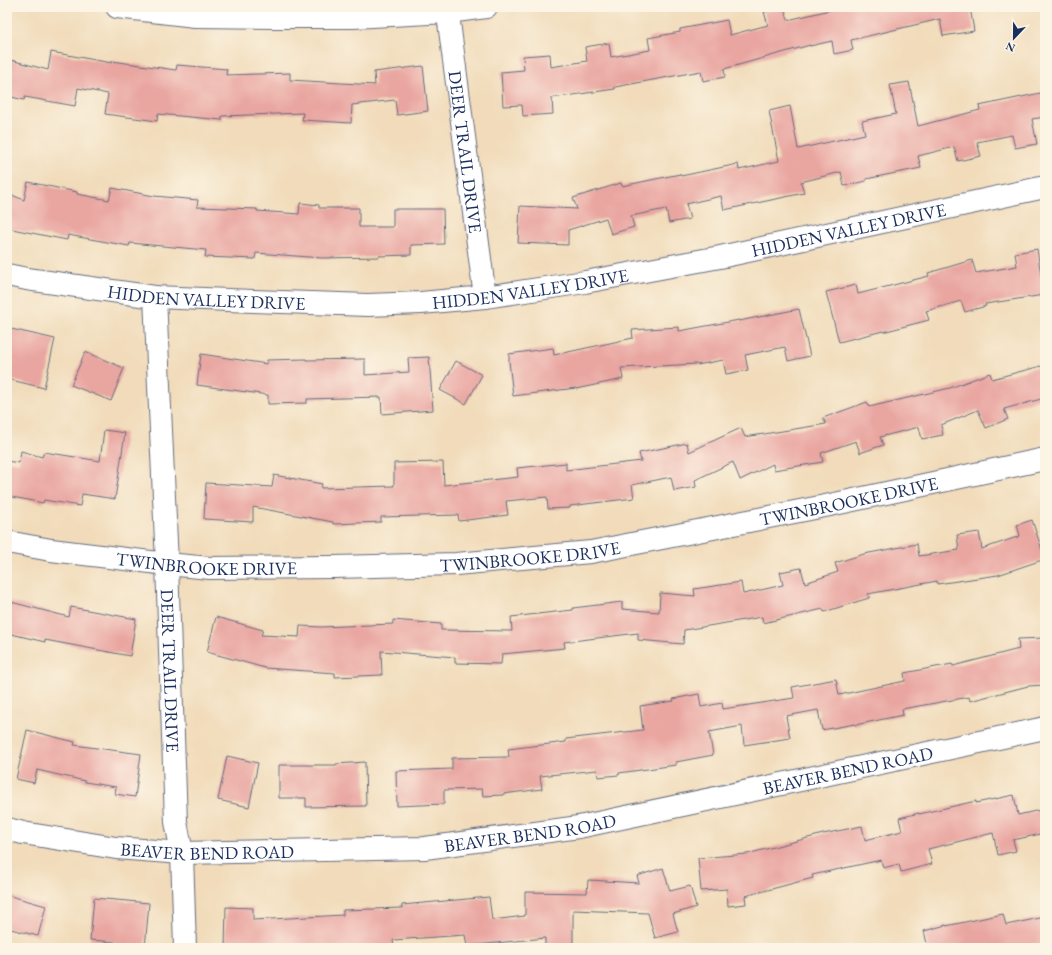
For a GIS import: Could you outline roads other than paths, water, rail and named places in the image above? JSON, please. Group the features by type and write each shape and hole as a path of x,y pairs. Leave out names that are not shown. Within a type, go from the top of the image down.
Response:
{"street":[{"path":"117,7 195,16 263,17 353,17 486,7"},
{"name":"DEER TRAIL DRIVE","path":"448,10 485,296"},
{"name":"HIDDEN VALLEY DRIVE","path":"7,275 155,297 368,304 421,303 585,282 720,257 1045,187"},
{"name":"DEER TRAIL DRIVE","path":"155,297 167,564 176,822 182,853 185,948"},
{"name":"TWINBROOKE DRIVE","path":"7,542 51,550 210,568 456,564 591,552 830,505 1045,459"},
{"name":"BEAVER BEND ROAD","path":"7,829 116,848 182,853 425,848 579,827 1045,728"}]}
